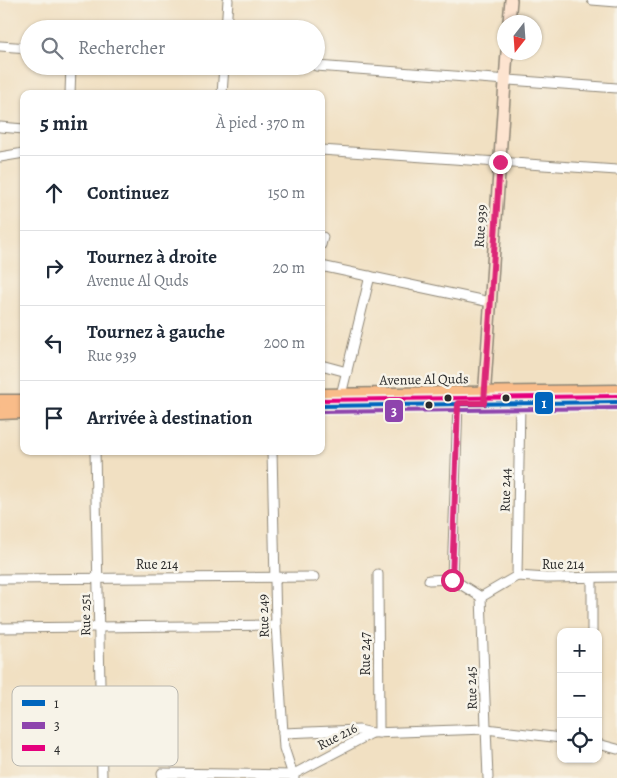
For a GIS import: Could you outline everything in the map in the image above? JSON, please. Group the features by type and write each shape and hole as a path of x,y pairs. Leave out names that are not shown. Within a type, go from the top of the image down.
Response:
{"main road":[{"path":"510,15 511,0"},
{"name":"Rue 939","path":"484,398 506,60"},
{"name":"Avenue Al Quds","path":"325,395 484,398 617,391"},
{"name":"Avenue Al Quds","path":"325,406 458,403 484,398 520,403 617,402"},
{"path":"0,401 20,401"},
{"path":"0,413 20,412"}],"street":[{"path":"227,20 228,0"},
{"path":"592,0 617,2"},
{"path":"0,46 20,47"},
{"path":"325,67 617,88"},
{"path":"70,90 71,75"},
{"path":"222,90 223,75"},
{"path":"0,127 20,129"},
{"path":"325,150 617,170"},
{"path":"0,158 20,154"},
{"path":"325,267 490,302"},
{"path":"341,395 370,276"},
{"path":"325,366 347,372"},
{"path":"452,580 458,403"},
{"name":"Rue 244","path":"517,576 520,403"},
{"name":"Rue 251","path":"95,455 100,686"},
{"name":"Rue 249","path":"272,455 276,625 283,733 284,748 293,776"},
{"name":"Rue 247","path":"376,733 378,574"},
{"path":"429,580 452,580 481,597 517,576"},
{"name":"Rue 214","path":"517,576 617,578"},
{"name":"Rue 214","path":"0,579 314,577"},
{"path":"592,578 592,628"},
{"name":"Rue 245","path":"481,597 488,778"},
{"path":"0,628 276,625"},
{"name":"Rue 216","path":"163,778 162,773 293,776 376,733 486,729 557,738"},
{"path":"283,733 359,730 376,733"},
{"path":"602,745 617,749"}],"transit line":[{"name":"4","path":"325,400 617,396"},
{"name":"1","path":"325,406 617,402"},
{"name":"3","path":"325,412 617,408"}],"route":[{"path":"452,580 458,403 484,403 500,162"}]}
